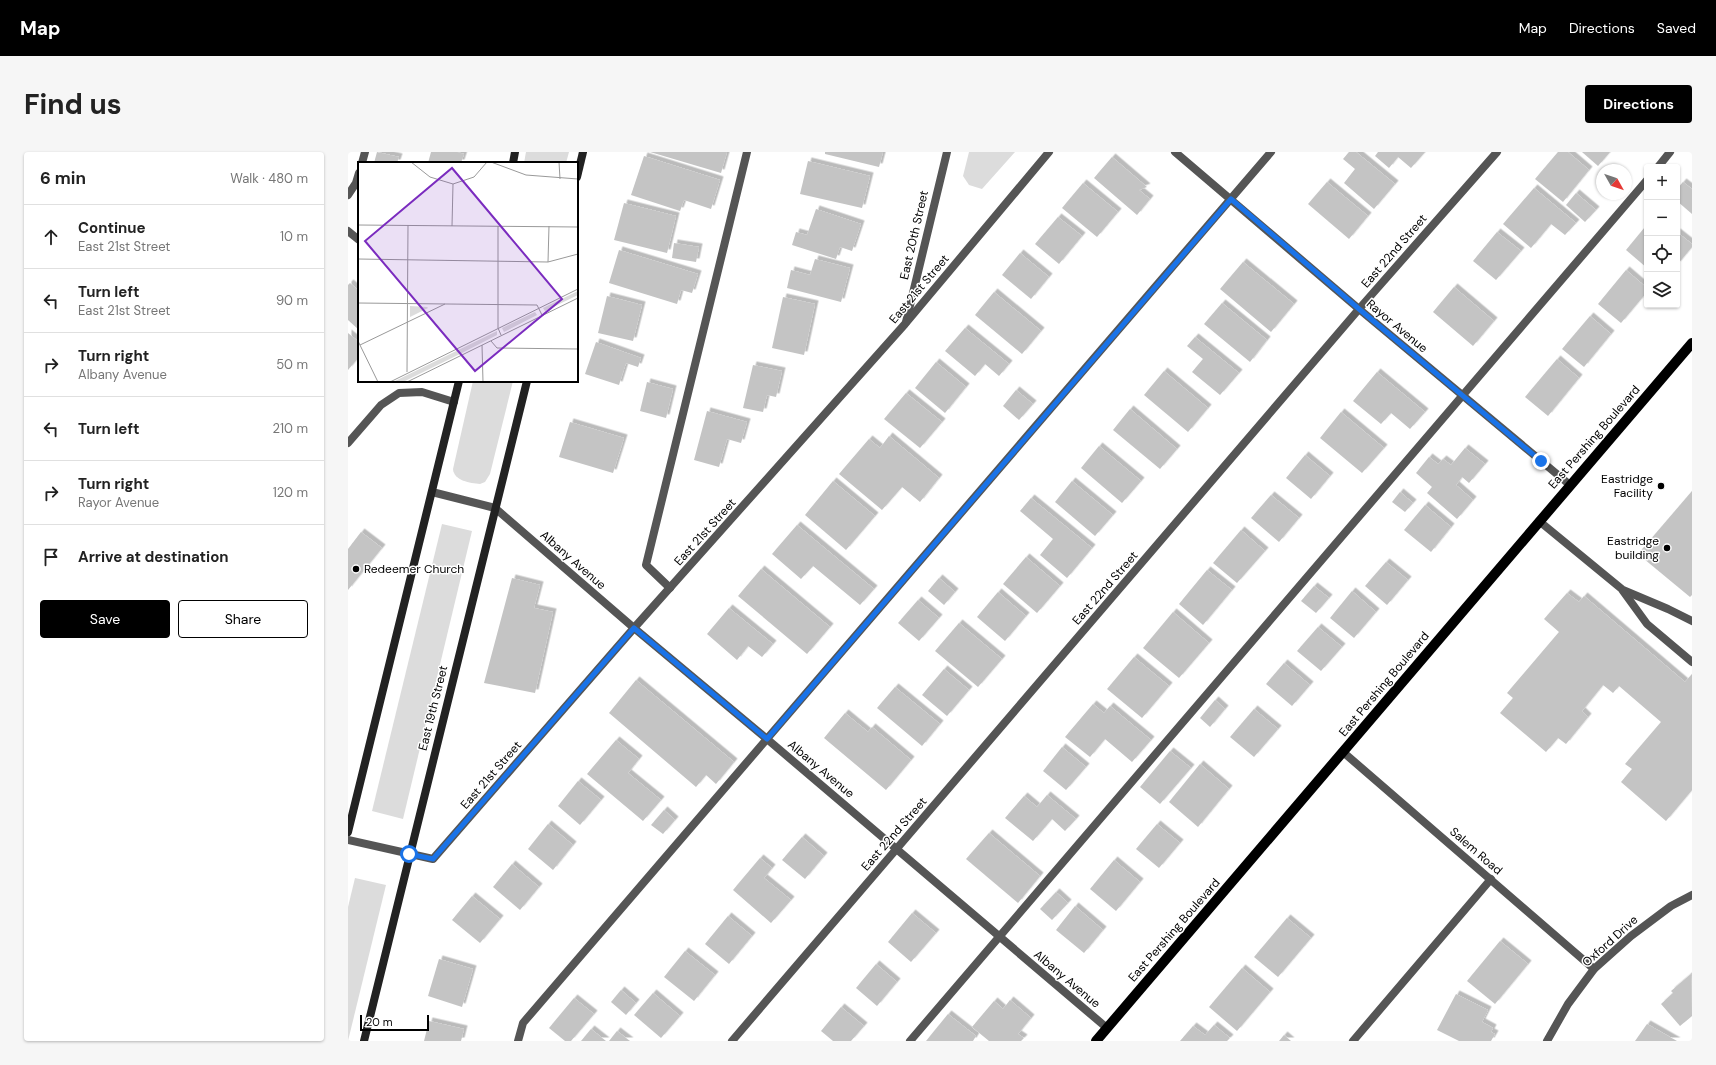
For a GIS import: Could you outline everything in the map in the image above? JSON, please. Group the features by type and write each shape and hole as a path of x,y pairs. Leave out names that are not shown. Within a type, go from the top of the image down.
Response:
{"main road":[{"path":"513,162 515,152"},
{"path":"578,173 583,152"},
{"name":"East Pershing Boulevard","path":"1096,1041 1692,343"},
{"path":"348,832 459,382"},
{"name":"East 19th Street","path":"364,1041 527,382"}],"street":[{"path":"362,162 365,152"},
{"path":"670,588 646,565 747,152"},
{"name":"East 20th Street","path":"905,324 946,152"},
{"name":"East 21st Street","path":"348,840 433,859 634,628 905,324 1049,152"},
{"name":"Rayor Avenue","path":"1174,152 1462,396 1570,485"},
{"path":"518,1041 523,1022 1271,152"},
{"name":"East 22nd Street","path":"732,1041 1359,309 1497,152"},
{"path":"1660,164 1670,152"},
{"path":"348,195 356,183 358,176"},
{"path":"910,1041 998,936 1644,184"},
{"path":"348,231 358,239"},
{"path":"348,443 381,405 399,393 422,392 454,402"},
{"name":"Albany Avenue","path":"432,492 496,508 634,628 1107,1028"},
{"path":"1539,521 1623,590 1647,624 1692,662"},
{"path":"1623,590 1692,621"},
{"name":"Salem Road","path":"1343,752 1594,968"},
{"path":"1353,1041 1491,879"},
{"name":"Oxford Drive","path":"1547,1041 1568,1004 1594,968 1631,936 1671,906 1692,895"}],"shaded area":[{"path":"526,152 569,152 566,162 524,162"},
{"path":"969,152 1015,152 982,189 969,185 963,176"},
{"path":"473,382 513,382 490,474 485,482 480,484 463,481 456,476 453,469"},
{"path":"442,524 472,531 403,819 372,811"},
{"path":"355,878 386,885 348,1041 348,907"}],"building":[{"path":"377,152 399,157 397,162 374,162"},
{"path":"431,152 457,152 464,154 461,162 428,162"},
{"path":"650,152 727,152 721,173"},
{"path":"825,152 883,152 879,167 825,154"},
{"path":"1349,152 1356,152 1395,184 1374,209 1344,183 1355,169 1343,159"},
{"path":"1378,152 1425,152 1411,168 1398,157 1389,168 1375,156"},
{"path":"1558,152 1568,152 1589,170 1563,202 1535,179"},
{"path":"1582,152 1610,152 1600,164 1596,164"},
{"path":"644,156 720,180 711,209 684,200 680,211 631,195"},
{"path":"1112,157 1147,187 1139,190 1150,199 1137,215 1094,178"},
{"path":"808,161 870,176 862,208 800,194"},
{"path":"1327,182 1368,216 1349,239 1308,204"},
{"path":"1683,182 1692,189 1692,214 1680,204 1680,186"},
{"path":"1083,183 1118,212 1097,237 1062,208"},
{"path":"1534,188 1576,223 1565,235 1551,224 1531,248 1503,224"},
{"path":"1576,193 1596,210 1585,222 1566,205"},
{"path":"624,203 676,216 667,253 614,240"},
{"path":"816,209 861,224 852,251 840,247 836,259 792,245 796,232 807,235"},
{"path":"1058,217 1082,236 1059,264 1035,244"},
{"path":"1644,228 1644,265 1626,250"},
{"path":"1497,232 1521,251 1496,280 1473,261"},
{"path":"1680,234 1692,244 1692,247 1680,261"},
{"path":"674,243 699,247 696,262 672,258"},
{"path":"619,250 698,274 692,293 681,290 677,304 609,283"},
{"path":"1020,253 1049,277 1031,299 1002,275"},
{"path":"815,259 850,268 841,302 787,288 791,270 810,275"},
{"path":"1243,262 1294,304 1271,332 1220,289"},
{"path":"1626,270 1644,285 1644,296 1621,323 1598,304"},
{"path":"350,283 358,290 358,329 348,320 348,285"},
{"path":"1454,287 1494,321 1473,346 1433,312"},
{"path":"994,292 1041,331 1022,354 975,315"},
{"path":"607,296 642,305 633,341 598,333"},
{"path":"783,297 815,304 804,355 772,348"},
{"path":"1222,303 1267,340 1250,362 1204,324"},
{"path":"1590,316 1611,334 1584,367 1562,349"},
{"path":"965,328 1009,364 999,376 985,364 975,376 945,351"},
{"path":"348,333 358,341 358,358 348,370"},
{"path":"1195,337 1239,373 1220,395 1192,372 1203,359 1187,346"},
{"path":"596,342 641,358 638,367 626,363 619,385 585,374"},
{"path":"1557,359 1579,378 1548,416 1525,397"},
{"path":"936,362 966,387 945,413 915,388"},
{"path":"753,365 782,371 776,397 767,395 763,412 743,408"},
{"path":"1164,371 1208,408 1188,432 1144,395"},
{"path":"1377,372 1425,412 1410,429 1391,413 1381,424 1353,401"},
{"path":"647,382 673,389 666,418 640,411"},
{"path":"1016,390 1033,404 1019,420 1003,406"},
{"path":"906,393 942,422 920,448 884,419"},
{"path":"1130,409 1177,449 1160,469 1113,430"},
{"path":"707,411 747,422 741,443 727,439 719,467 694,460"},
{"path":"1341,412 1384,448 1362,473 1320,438"},
{"path":"570,422 624,438 613,473 559,457"},
{"path":"889,436 939,478 920,502 902,487 882,510 839,474 869,439 880,448"},
{"path":"1099,446 1141,481 1122,503 1081,468"},
{"path":"1465,448 1485,464 1469,483 1462,477 1456,485 1473,500 1457,519 1427,493 1432,487 1416,473 1429,457 1438,464 1443,459 1451,465"},
{"path":"1305,455 1330,476 1311,499 1286,478"},
{"path":"833,481 875,516 846,550 805,515"},
{"path":"1072,481 1113,515 1095,536 1055,502"},
{"name":"Eastridge building","path":"1692,491 1692,595 1690,597 1638,554"},
{"path":"1400,492 1413,503 1405,512 1392,502"},
{"path":"1271,495 1299,518 1279,542 1251,518"},
{"path":"1031,498 1092,548 1067,578 1040,555 1053,539 1020,511"},
{"path":"1425,505 1451,527 1431,552 1404,530"},
{"path":"797,525 874,589 860,605 813,566 801,579 772,554"},
{"path":"1241,530 1265,551 1237,583 1213,563"},
{"name":"Redeemer Church","path":"361,532 382,548 348,590 348,549"},
{"path":"1026,557 1060,586 1037,613 1003,584"},
{"path":"1386,562 1408,580 1387,605 1365,586"},
{"path":"761,569 830,627 807,654 738,596"},
{"path":"1207,570 1232,590 1203,625 1179,604"},
{"path":"512,578 540,585 534,608 553,612 535,693 484,683"},
{"path":"939,578 955,592 944,605 928,591"},
{"path":"1314,586 1329,598 1316,613 1301,601"},
{"path":"1352,591 1376,612 1354,638 1330,618"},
{"path":"998,592 1026,616 1005,641 977,617"},
{"path":"1567,593 1579,602 1584,596 1685,682 1692,674 1692,790 1666,821 1621,782 1632,769 1625,764 1661,722 1619,686 1613,693 1603,685 1582,711 1588,717 1566,744 1558,738 1546,752 1500,713 1513,698 1507,693 1559,632 1544,619"},
{"path":"918,600 939,618 919,641 898,623"},
{"path":"729,608 773,644 762,657 748,646 737,660 707,634"},
{"path":"1173,612 1209,643 1179,678 1143,648"},
{"path":"959,623 1002,659 978,687 935,651"},
{"path":"1318,627 1342,647 1321,671 1297,651"},
{"path":"1134,657 1169,686 1142,718 1107,689"},
{"path":"1284,663 1310,685 1292,706 1266,684"},
{"path":"944,669 969,690 947,716 922,695"},
{"path":"636,680 734,762 716,784 706,775 696,787 609,713"},
{"path":"895,687 940,724 922,746 877,708"},
{"path":"1215,700 1225,709 1210,727 1200,718"},
{"path":"1093,704 1104,713 1110,706 1151,740 1132,762 1105,739 1090,757 1065,737"},
{"path":"1254,709 1278,729 1254,757 1230,737"},
{"path":"845,713 868,732 872,727 911,760 886,790 824,738"},
{"path":"616,740 639,759 628,773 661,800 643,821 587,774"},
{"path":"1062,747 1086,767 1066,790 1043,771"},
{"path":"1170,751 1191,768 1160,804 1140,787"},
{"path":"1200,764 1229,789 1198,827 1169,802"},
{"path":"578,781 601,800 580,825 558,806"},
{"path":"1047,795 1076,819 1065,831 1052,819 1033,841 1005,818 1024,796 1037,807"},
{"path":"664,810 675,820 663,834 651,825"},
{"path":"548,824 573,845 553,870 528,849"},
{"path":"1157,824 1180,843 1159,868 1136,849"},
{"path":"989,833 1040,876 1018,903 966,859"},
{"path":"802,837 824,856 805,879 782,860"},
{"path":"760,858 772,868 764,878 791,900 771,923 733,890"},
{"path":"1114,860 1140,882 1116,911 1090,889"},
{"path":"512,864 539,887 520,910 493,887"},
{"path":"1056,892 1068,903 1052,920 1040,909"},
{"path":"472,896 500,919 480,943 452,920"},
{"path":"1075,906 1103,930 1084,953 1056,930"},
{"path":"912,913 936,933 911,962 888,942"},
{"path":"728,916 752,936 729,964 705,944"},
{"path":"1287,918 1311,938 1278,977 1254,957"},
{"path":"1500,941 1528,964 1495,1004 1467,981"},
{"path":"685,951 715,975 694,1001 664,977"},
{"path":"439,959 473,969 462,1007 428,996"},
{"path":"876,964 897,982 877,1006 856,988"},
{"path":"1242,968 1270,992 1237,1031 1209,1007"},
{"path":"1691,974 1692,1016 1680,1026 1661,1004 1673,993 1671,991"},
{"path":"621,990 636,1003 626,1015 611,1002"},
{"path":"653,993 680,1016 661,1038 634,1015"},
{"path":"1456,994 1488,1010 1482,1022 1493,1028 1491,1032 1495,1034 1491,1041 1459,1041 1437,1030"},
{"path":"574,998 594,1014 571,1041 565,1041 549,1028"},
{"path":"1010,1000 1031,1018 1018,1034 1024,1038 1021,1041 989,1041 972,1027 994,1001 1003,1009"},
{"path":"841,1007 864,1026 851,1041 833,1041 821,1031"},
{"path":"948,1014 976,1036 973,1041 926,1041"},
{"path":"429,1021 464,1029 461,1041 424,1041"},
{"path":"1647,1024 1677,1041 1635,1041"},
{"path":"1214,1025 1230,1038 1227,1041 1180,1041 1193,1026 1205,1035"},
{"path":"591,1029 606,1041 581,1041"},
{"path":"617,1031 630,1041 609,1041"},
{"path":"1284,1035 1291,1041 1279,1041"}],"place":[{"name":"Eastridge Facility","path":"1661,486"},
{"name":"Eastridge building","path":"1667,548"},
{"name":"Redeemer Church","path":"356,569"}],"route":[{"path":"409,854 433,859 634,628 767,739 1231,199 1359,309 1541,461"}]}
